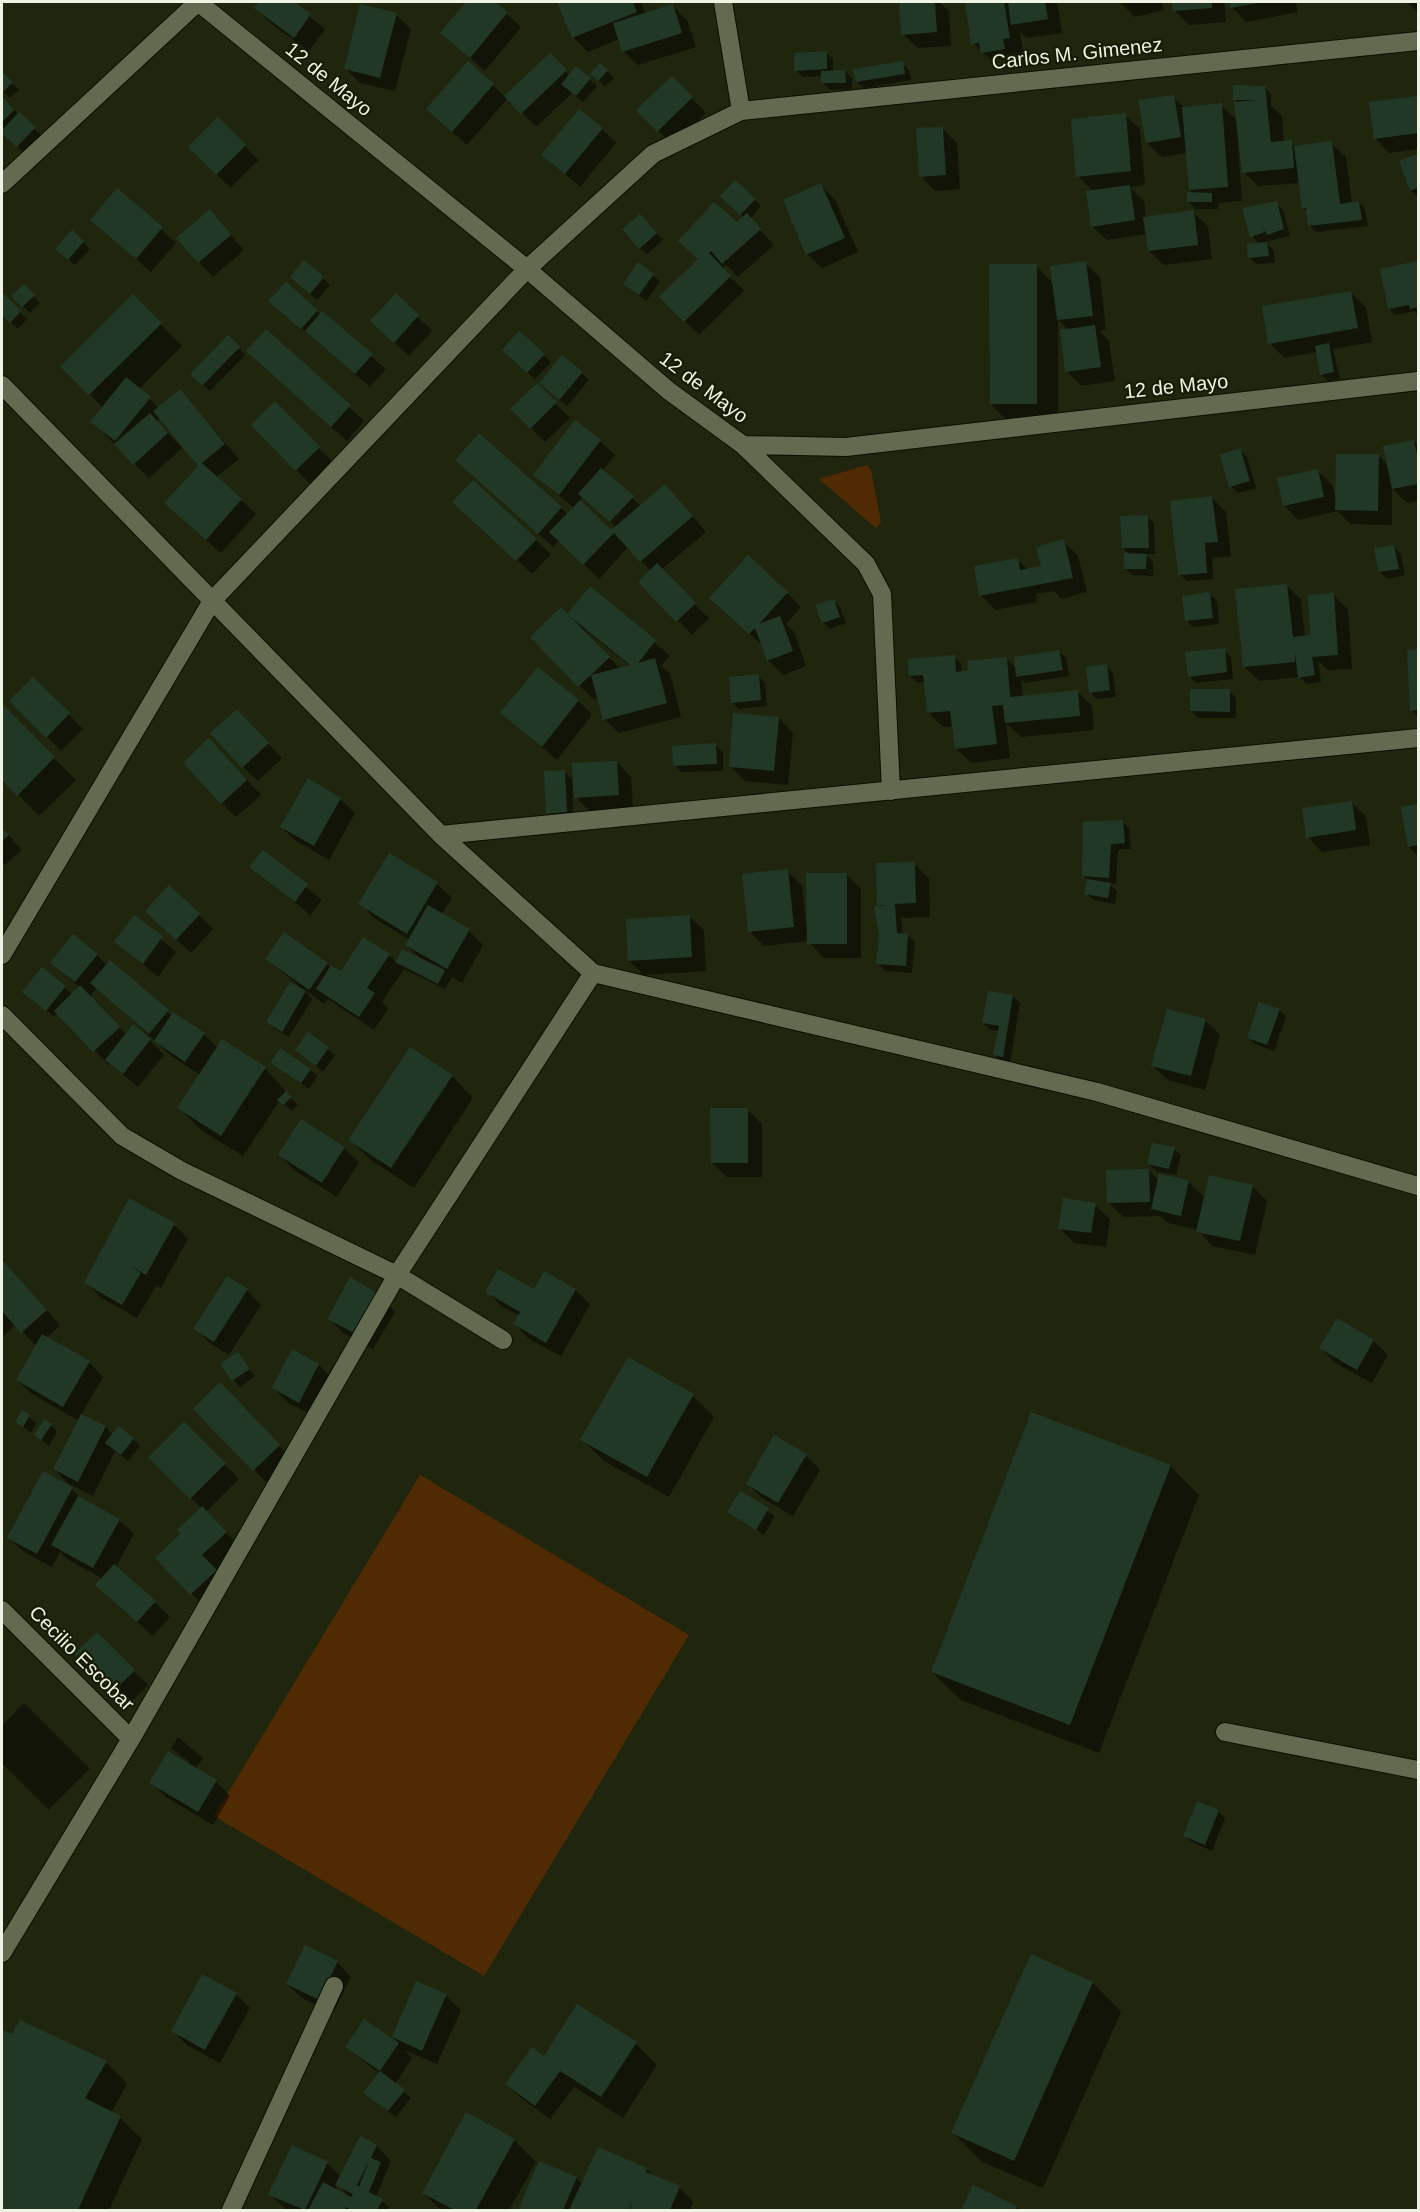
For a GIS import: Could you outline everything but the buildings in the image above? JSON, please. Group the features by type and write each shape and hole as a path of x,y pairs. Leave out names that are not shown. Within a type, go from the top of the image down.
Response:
{"street":[{"path":"2,184 198,2"},
{"name":"12 de Mayo","path":"198,2 526,269 669,392 744,445 846,447 1419,381"},
{"path":"2,955 212,601 526,269 653,154 741,111 723,2"},
{"name":"Carlos M. Gimenez","path":"741,111 1419,41"},
{"path":"2,385 441,835 593,973 1096,1092 1419,1186"},
{"path":"744,445 866,564 882,594 891,791"},
{"path":"441,835 1419,738"},
{"path":"2,1953 130,1739 397,1275 593,973"},
{"path":"2,1015 122,1136 182,1172 397,1275 503,1340"},
{"name":"Cecilio Escobar","path":"2,1610 130,1739"},
{"path":"1225,1732 1419,1770"},
{"path":"231,2211 334,1986"}],"shaded area":[{"path":"867,465 871,470 881,522 876,528 819,479"},
{"path":"420,1475 689,1635 484,1976 214,1816"}]}
